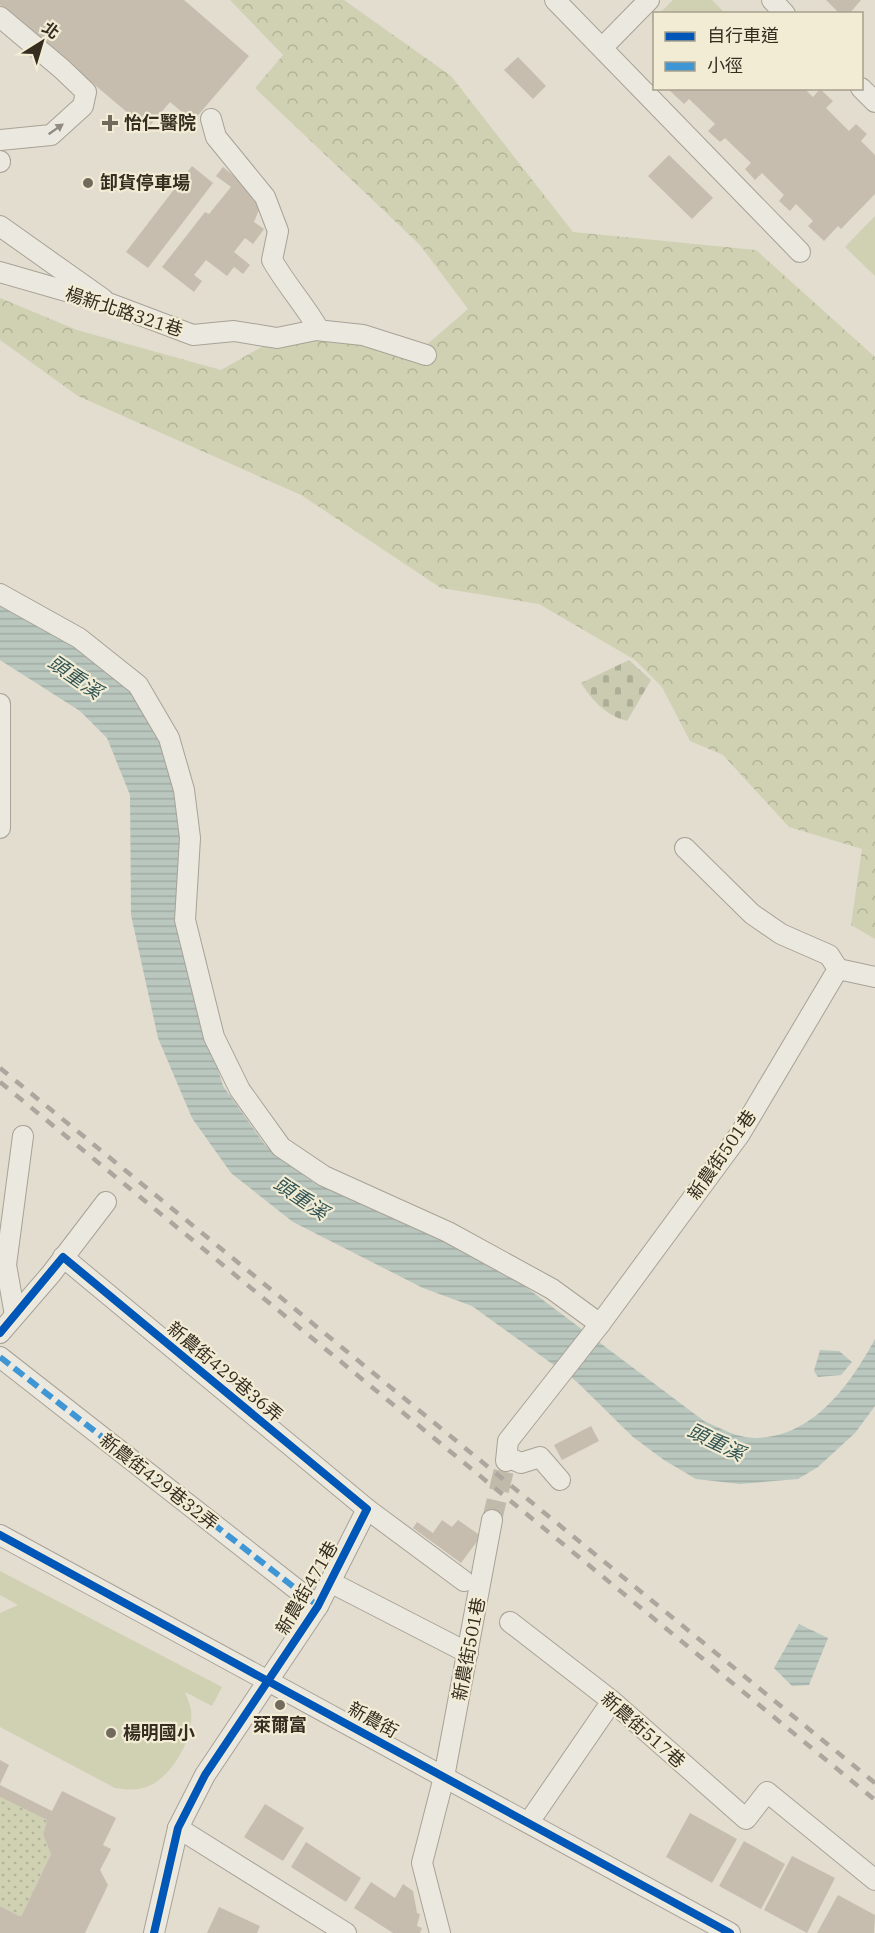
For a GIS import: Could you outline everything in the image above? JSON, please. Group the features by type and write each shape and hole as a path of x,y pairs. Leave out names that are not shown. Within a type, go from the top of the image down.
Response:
{"street":[{"path":"555,0 800,252"},
{"path":"602,48 649,0"},
{"path":"772,0 783,12"},
{"path":"0,17 86,92 83,106 51,135 0,140"},
{"path":"863,90 875,102"},
{"path":"211,119 216,137 265,197 278,231 272,260 282,279 306,306 319,330"},
{"path":"0,226 111,304"},
{"name":"楊新北路321巷","path":"0,272 111,304 193,335 234,331 277,338 319,330 363,335 426,355"},
{"path":"0,594 79,638 138,685 169,738 184,790 190,838 185,920 214,1037 240,1090 281,1147 324,1176 448,1232 552,1289 597,1329"},
{"path":"0,704 0,828"},
{"path":"685,848 752,914 781,934 829,955 838,969 875,977"},
{"name":"新農街501巷","path":"560,1480 540,1457 521,1463 507,1459 508,1441 597,1329 740,1134 838,969"},
{"path":"15,1315 3,1265 9,1187 23,1136"},
{"path":"0,1333 106,1202"},
{"name":"新農街429巷36弄","path":"63,1257 367,1509 464,1581"},
{"name":"新農街429巷32弄","path":"0,1357 318,1606"},
{"name":"新農街471巷","path":"154,1933 178,1828 204,1775 318,1606 367,1509"},
{"name":"新農街501巷","path":"440,1933 423,1863 444,1777 492,1520"},
{"name":"新農街","path":"0,1535 270,1680 730,1933"},
{"path":"330,1582 468,1653"},
{"name":"新農街517巷","path":"510,1622 612,1701 746,1819 767,1792 875,1880"},
{"path":"529,1822 612,1701"},
{"path":"178,1828 346,1933"}],"green space":[{"path":"230,0 344,0 451,76 573,232 756,250 875,357 875,939 851,925 862,849 789,827 723,755 690,741 662,687 635,660 539,604 441,588 301,495 78,396 0,340 0,298 77,330 221,370 286,333 416,354 468,309 420,245 255,88 283,55"},
{"path":"673,0 712,0 724,12 661,12"},
{"path":"875,216 875,276 845,247"},
{"path":"629,660 651,680 627,721 600,707 581,683"},
{"path":"0,1571 222,1687 212,1706 185,1692 191,1710 186,1742 175,1763 160,1779 142,1788 129,1790 115,1788 0,1727 0,1613 18,1605 0,1595"},
{"path":"0,1797 47,1820 43,1835 51,1854 21,1917 0,1906"}],"water":[{"name":"頭重溪","path":"0,600 79,645 130,689 153,722 168,759 179,811 180,877 209,1040 223,1086 265,1145 313,1182 424,1230 515,1279 704,1421 737,1435 757,1438 777,1435 813,1418 842,1390 875,1339 875,1406 855,1433 818,1467 798,1479 740,1484 696,1479 664,1460 633,1437 576,1381 472,1306 423,1288 293,1222 231,1173 192,1118 158,1038 131,915 130,795 107,738 80,711 0,660"},
{"path":"820,1350 839,1351 852,1362 841,1375 818,1377 814,1371"},
{"path":"799,1624 828,1638 809,1685 792,1686 774,1668"}],"building":[{"name":"怡仁醫院","path":"0,0 184,0 249,56 193,121 170,102 147,129 0,5"},
{"path":"826,0 861,0 851,12 838,12"},
{"path":"518,57 546,86 533,99 504,70"},
{"path":"669,90 806,90 813,97 821,90 833,101 826,108 849,131 856,124 867,134 861,141 875,155 875,194 841,229 838,226 824,241 808,226 813,221 796,204 790,211 779,201 784,195 762,173 755,180 745,169 751,163 725,138 720,142 708,131 715,124 689,99 684,104"},
{"path":"669,155 713,198 692,219 648,176"},
{"path":"192,166 213,183 148,268 126,252"},
{"path":"223,167 254,192 252,198 261,205 254,222 264,229 253,244 245,238 234,252 250,265 243,274 234,267 227,276 206,260 194,275 202,281 194,292 162,267 205,212 209,214 231,187 216,176"},
{"path":"591,1426 599,1441 562,1460 554,1445"},
{"path":"442,1520 452,1527 458,1520 481,1536 461,1563 413,1528 417,1522 433,1533"},
{"path":"0,1760 9,1765 0,1784"},
{"path":"0,1785 52,1811 62,1791 116,1818 103,1845 111,1849 100,1870 108,1885 85,1933 0,1933 0,1906 21,1917 51,1854 43,1835 47,1820 0,1797"},
{"path":"265,1804 304,1828 283,1861 244,1837"},
{"path":"690,1813 737,1839 712,1883 666,1857"},
{"path":"744,1841 785,1864 761,1909 719,1886"},
{"path":"306,1842 361,1878 346,1902 291,1867"},
{"path":"792,1856 835,1878 807,1933 764,1910"},
{"path":"371,1882 395,1898 403,1884 413,1891 417,1913 420,1914 417,1926 422,1928 420,1933 393,1933 354,1908"},
{"path":"838,1895 875,1915 874,1933 817,1933"},
{"path":"219,1907 260,1926 257,1933 207,1933"}],"tunnel":[{"path":"492,1520 506,1461"}],"railway":[{"path":"0,1068 875,1783"},
{"path":"0,1082 875,1800"}],"marked path":[{"path":"0,1357 318,1606"}],"cycle path":[{"path":"0,1333 63,1257 367,1509 318,1606 205,1775 178,1828 154,1933"},
{"path":"0,1535 730,1933"}],"place":[{"name":"怡仁醫院","path":"110,123"},
{"name":"卸貨停車場","path":"88,183"},
{"name":"萊爾富","path":"280,1705"},
{"name":"楊明國小","path":"111,1733"}]}
